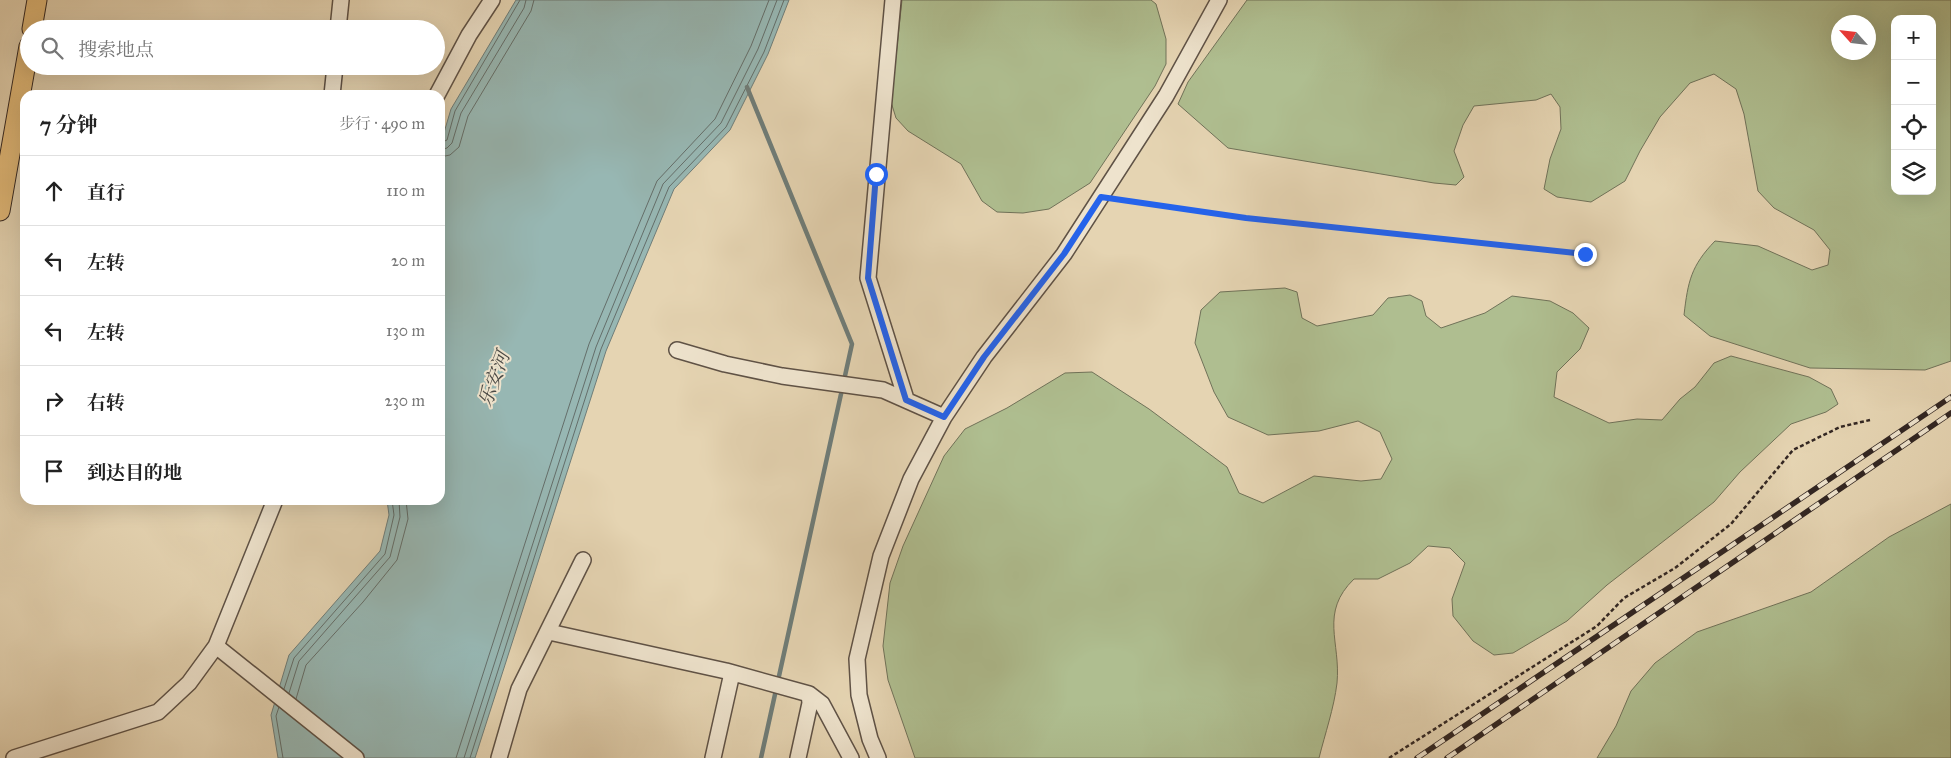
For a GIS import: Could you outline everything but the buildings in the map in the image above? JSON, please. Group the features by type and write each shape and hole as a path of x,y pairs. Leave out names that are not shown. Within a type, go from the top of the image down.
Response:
{"main road":[{"path":"34,20 37,0"},
{"path":"21,90 24,75"},
{"path":"0,211 20,97"}],"street":[{"path":"339,20 341,0"},
{"path":"440,90 469,35 492,0"},
{"path":"894,0 868,278 906,400"},
{"path":"878,758 870,739 859,695 857,659 880,556 911,479 944,417 984,357 1064,254 1166,96 1219,0"},
{"path":"333,90 334,75"},
{"path":"677,350 773,374 883,390 944,417"},
{"path":"14,758 158,712 188,684 216,646 273,505"},
{"path":"498,758 520,690 584,560"},
{"path":"549,632 732,672 809,694 822,704 851,758"},
{"path":"216,646 356,758"},
{"path":"713,758 732,672"},
{"path":"798,758 810,703 809,694"}],"path":[{"path":"1101,197 1246,218 1585,254"},
{"path":"1389,758 1597,626 1624,598 1674,568 1696,552 1732,524 1793,450 1840,427 1870,420"}],"green space":[{"path":"902,0 1151,0 1156,4 1166,39 1166,64 1155,86 1090,183 1049,209 1023,213 997,212 982,201 961,164 908,131 896,118 891,102"},
{"path":"1247,0 1951,0 1951,361 1925,370 1810,368 1710,336 1684,315 1692,275 1701,258 1715,241 1758,246 1812,270 1828,265 1830,250 1814,230 1774,208 1758,191 1744,114 1736,89 1714,74 1690,83 1660,117 1625,181 1591,202 1557,197 1544,189 1550,159 1561,129 1560,107 1551,94 1536,100 1474,106 1463,125 1454,151 1464,177 1456,185 1434,183 1228,148 1178,104 1188,82"},
{"path":"1285,288 1297,292 1302,318 1317,326 1373,315 1388,298 1410,295 1422,301 1426,316 1441,328 1485,313 1512,296 1550,301 1573,313 1589,328 1580,349 1557,372 1554,397 1609,423 1637,419 1662,420 1680,399 1695,387 1714,363 1731,356 1809,377 1831,389 1838,404 1826,412 1791,424 1740,472 1714,502 1607,585 1567,621 1513,653 1494,655 1473,641 1453,616 1452,599 1465,563 1450,548 1428,546 1410,563 1378,579 1354,579 1343,592 1334,616 1337,683 1332,711 1319,758 915,758 888,680 883,646 890,583 903,546 944,456 965,429 1007,408 1065,373 1092,372 1149,409 1227,467 1239,493 1263,503 1314,476 1361,481 1381,479 1392,459 1380,432 1358,421 1319,431 1268,435 1228,417 1214,392 1195,343 1201,310 1220,292"},
{"path":"1951,504 1951,758 1597,758 1616,726 1631,691 1655,663 1697,632 1811,592 1889,537"}],"water":[{"name":"乐安河","path":"516,0 789,0 768,54 730,130 674,189 606,351 475,758 278,758 271,715 289,655 380,551 389,515 388,505 445,505 445,129 451,109"}],"waterway":[{"path":"747,87 852,344 761,758"}],"railway":[{"path":"1417,758 1951,397"},
{"path":"1447,758 1951,413"}],"route":[{"path":"876,174 868,278 906,400 944,417 984,357 1064,254 1101,197 1246,218 1585,254"}]}
